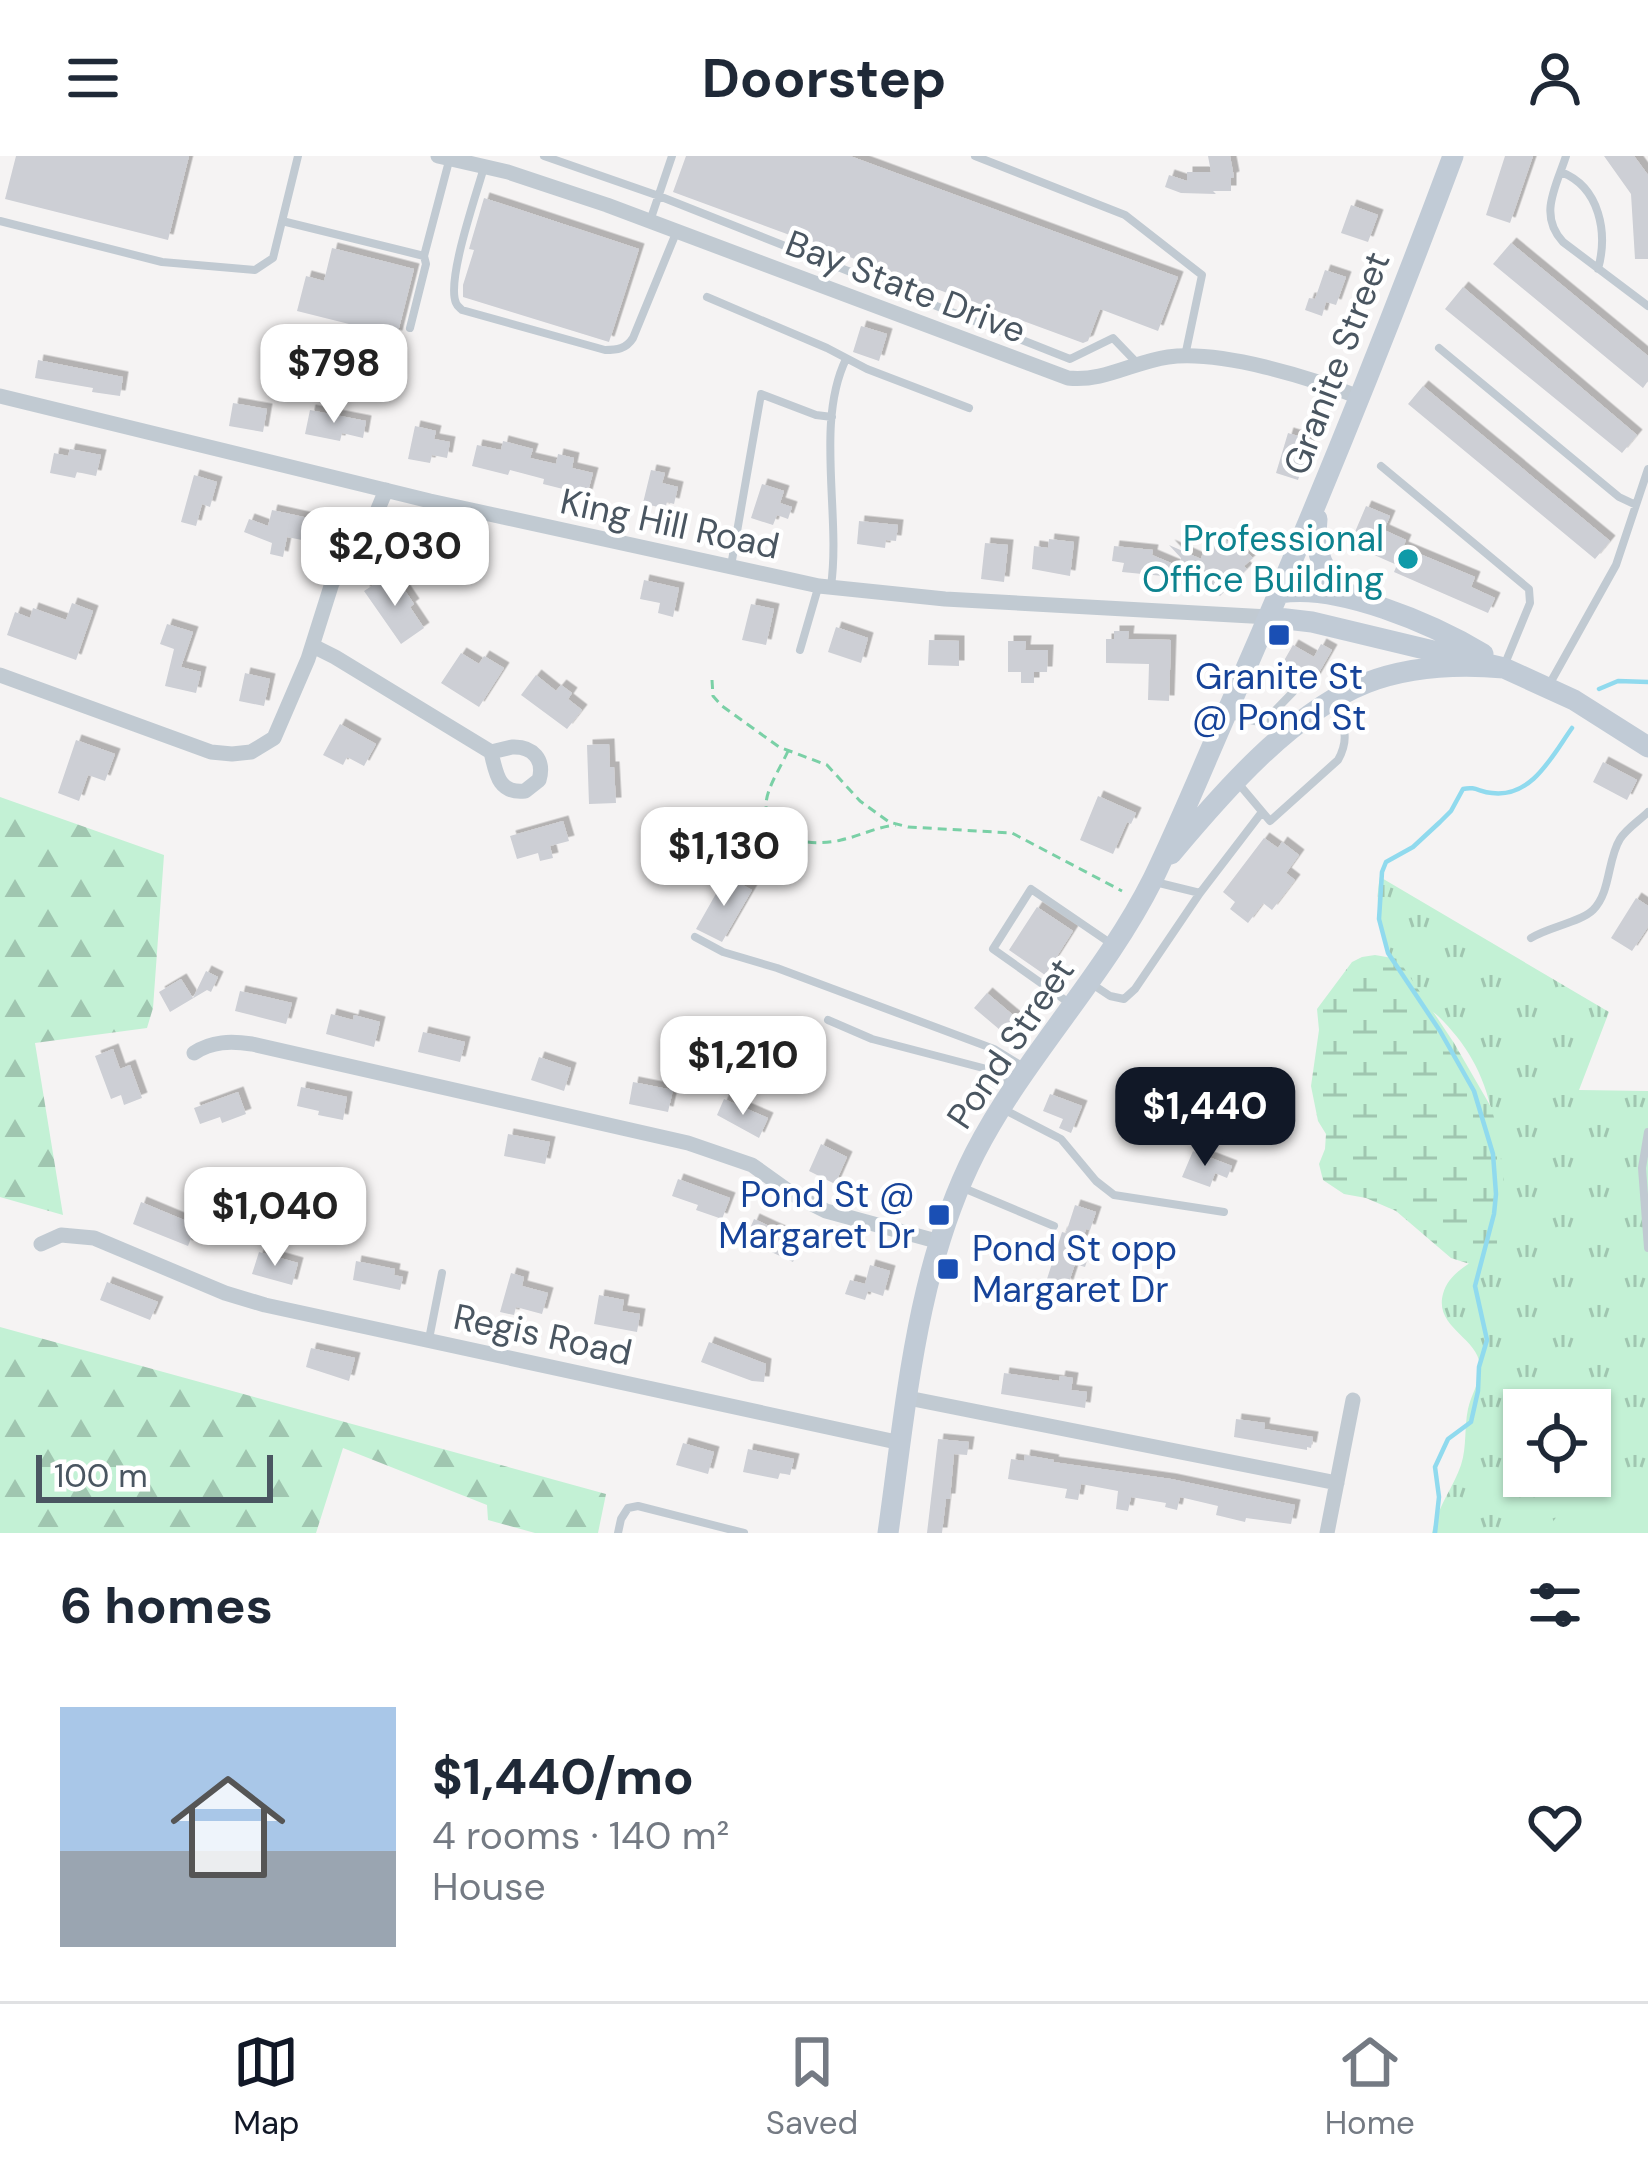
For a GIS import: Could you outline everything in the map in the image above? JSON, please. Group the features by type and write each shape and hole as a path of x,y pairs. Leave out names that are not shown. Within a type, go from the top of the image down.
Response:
{"main road":[{"name":"Granite Street","path":"1280,593 1453,156"},
{"path":"1322,489 1316,529 1322,565 1336,585 1367,603"},
{"path":"1280,593 1322,592 1367,603 1445,634 1504,668 1548,686 1648,747"},
{"name":"Pond Street","path":"888,1533 924,1304 960,1186 1001,1108 1090,983 1146,891 1280,593"},
{"path":"1269,617 1312,622 1504,668"},
{"path":"1146,891 1193,828 1265,753 1334,700 1370,681 1407,672 1450,666 1504,668"}],"street":[{"name":"Bay State Drive","path":"444,157 533,180 650,221 1068,378 1099,377 1185,356 1299,375 1359,397"},
{"name":"King Hill Road","path":"0,396 386,490 825,587 968,601 1269,617"},
{"path":"0,675 212,752 232,754 260,748 274,738 313,646 332,583 378,513 386,490"},
{"path":"313,646 490,752"},
{"path":"194,1053 212,1044 242,1042 672,1139 740,1160 836,1215 940,1242"},
{"name":"Regis Road","path":"41,1244 61,1235 83,1236 251,1301 901,1443"},
{"path":"908,1398 1337,1483"},
{"path":"1327,1533 1353,1400"}],"lane":[{"path":"0,221 162,262 255,270 273,258 298,156"},
{"path":"533,180 543,156 659,196 1070,359 1113,338 1138,365"},
{"path":"650,221 672,156"},
{"path":"975,156 1125,215 1202,275 1185,356"},
{"path":"1566,156 1549,211 1550,224 1563,242 1648,306"},
{"path":"410,328 444,157"},
{"path":"484,167 455,279 457,307 605,350 621,349 633,338 676,231"},
{"path":"1561,172 1579,182 1597,208 1602,245 1598,269"},
{"path":"282,221 424,256"},
{"path":"861,301 870,280"},
{"path":"707,297 867,369 969,408"},
{"path":"1439,348 1619,497 1636,505"},
{"path":"800,650 834,560 832,417 834,391 846,358"},
{"path":"1068,378 1070,359"},
{"path":"731,567 761,394 832,417"},
{"path":"1381,466 1529,589 1530,603 1504,668"},
{"path":"1548,686 1607,582 1648,469"},
{"path":"1226,714 1263,723 1293,692"},
{"path":"1237,782 1270,821 1338,760 1347,738 1334,700"},
{"path":"1090,983 1110,996 1124,998 1135,989 1199,893 1262,812"},
{"path":"1532,938 1593,910 1621,838 1648,812"},
{"path":"1074,1006 994,949 1031,889 1114,946"},
{"path":"1146,891 1199,893"},
{"path":"695,937 723,952 994,1049 1022,1079"},
{"path":"828,1020 872,1039 1022,1079"},
{"path":"1001,1108 1061,1139 1114,1196 1224,1212"},
{"path":"1648,1132 1642,1168 1648,1248"},
{"path":"960,1186 1054,1226"},
{"path":"428,1340 442,1273"},
{"path":"618,1533 628,1508 638,1506 744,1533"}],"path":[{"path":"712,680 713,696 722,706 788,751 827,765 867,807 898,825"},
{"path":"788,751 766,801 772,825 785,836 808,843 828,842 898,825 1012,833 1146,891"}],"green space":[{"path":"0,797 164,855 153,1008 147,1028 35,1043 63,1215 0,1197"},
{"path":"1380,877 1609,1012 1579,1090 1648,1091 1648,1533 1432,1533 1461,1465 1468,1409 1480,1371 1477,1355 1450,1324 1442,1305 1449,1281 1482,1256 1492,1113 1479,1072 1465,1048 1401,979 1380,922"},
{"path":"1375,955 1398,959 1491,1107 1504,1184 1502,1235 1489,1263 1473,1265 1451,1258 1396,1211 1344,1194 1323,1180 1319,1164 1326,1134 1318,1121 1311,1086 1319,1030 1317,1009 1352,962"},
{"path":"0,1327 606,1494 598,1533 535,1533 488,1520 487,1505 343,1448 316,1533 0,1533"},
{"path":"1611,1479 1648,1514 1648,1533 1544,1533 1572,1497 1611,1497"}],"building":[{"path":"16,156 189,156 168,240 5,199"},
{"path":"686,156 850,156 1178,277 1158,331 1100,309 1083,343 673,192"},
{"path":"1208,156 1230,156 1231,191 1181,193 1165,187 1169,175 1187,181 1187,172 1211,172"},
{"path":"1505,156 1533,156 1510,223 1486,215"},
{"path":"1604,156 1634,156 1648,175 1648,259 1635,259 1631,194"},
{"path":"484,198 639,249 609,342 463,297 474,250 469,249"},
{"path":"1351,205 1378,215 1368,242 1341,233"},
{"path":"1511,243 1648,356 1648,381 1643,388 1493,264"},
{"path":"332,248 414,269 397,336 297,311 306,276 324,281"},
{"path":"1325,270 1346,277 1336,305 1326,302 1322,316 1305,310 1309,298 1315,299"},
{"path":"1463,287 1637,435 1622,453 1445,309"},
{"path":"861,326 887,334 879,361 853,352"},
{"path":"38,360 123,377 120,396 35,378"},
{"path":"1423,386 1610,541 1595,559 1408,404"},
{"path":"233,403 267,409 263,432 229,426"},
{"path":"310,410 366,421 363,438 342,433 340,441 305,434"},
{"path":"415,426 436,431 434,439 450,442 447,458 432,455 430,463 408,459"},
{"path":"1288,433 1311,440 1298,480 1276,473"},
{"path":"503,441 533,449 530,458 556,464 558,454 574,458 572,468 593,473 587,495 510,470 508,475 472,466 477,445 501,450"},
{"path":"70,449 101,455 96,476 50,473 54,453 68,456"},
{"path":"651,470 665,473 662,483 678,487 674,504 667,502 665,509 643,503"},
{"path":"194,475 217,482 210,507 202,504 196,526 181,522"},
{"path":"762,484 784,491 780,503 792,507 788,519 777,515 773,525 751,518"},
{"name":"Professional Office Building","path":"1366,506 1390,516 1384,530 1406,540 1403,547 1475,577 1471,587 1495,598 1488,613 1394,572 1397,565 1352,539"},
{"path":"272,510 322,521 317,543 287,537 283,557 270,554 272,543 244,532 249,519 268,526"},
{"path":"859,521 898,525 896,541 886,540 885,548 857,544"},
{"path":"1208,535 1240,545 1253,558 1220,596 1194,570 1187,587 1163,576 1122,572 1124,563 1112,561 1114,546 1153,550 1152,555 1178,566 1181,558 1169,545 1201,559"},
{"path":"1049,539 1074,542 1070,576 1032,569 1034,546 1048,548"},
{"path":"985,543 1008,545 1004,582 981,579"},
{"path":"387,576 399,593 404,589 424,628 401,644 364,591"},
{"path":"644,580 679,588 673,617 658,613 660,603 640,599"},
{"path":"72,603 93,611 76,660 7,635 15,612 30,618 33,608 66,620"},
{"path":"751,604 774,609 766,645 742,640"},
{"path":"167,624 193,632 181,667 201,672 196,693 165,686 174,649 160,644"},
{"path":"836,627 868,638 861,663 828,652"},
{"path":"1114,631 1129,631 1128,639 1171,640 1169,701 1148,700 1149,664 1106,663 1106,639 1114,639"},
{"path":"929,640 959,641 959,666 928,665"},
{"path":"1008,641 1026,641 1025,650 1048,650 1047,672 1034,672 1034,683 1021,683 1021,672 1008,672"},
{"path":"1321,644 1332,650 1309,690 1299,684 1304,676 1282,664 1293,645 1314,657"},
{"path":"461,653 479,664 484,656 504,668 479,707 441,683"},
{"path":"245,673 270,679 264,706 239,701"},
{"path":"536,675 556,691 561,685 572,693 568,699 582,710 567,729 521,695"},
{"path":"340,724 376,744 364,766 347,757 343,765 323,755"},
{"path":"76,740 115,754 105,781 88,775 79,801 58,793"},
{"path":"609,744 616,803 589,804 587,745"},
{"path":"1603,762 1637,780 1627,800 1593,782"},
{"path":"1098,796 1136,813 1113,854 1080,840"},
{"path":"563,821 569,841 550,846 553,858 540,861 538,853 517,859 510,836"},
{"path":"1264,838 1278,848 1282,842 1299,855 1286,873 1295,880 1272,910 1263,903 1248,923 1230,909 1235,902 1223,892"},
{"path":"726,876 752,890 722,942 696,929"},
{"path":"1636,898 1648,906 1648,927 1632,951 1611,938"},
{"path":"1037,907 1073,931 1045,975 1009,950"},
{"path":"206,971 218,977 211,992 170,1012 159,992 181,979 193,998"},
{"path":"240,991 292,1003 286,1024 235,1011"},
{"path":"987,993 1019,1020 1006,1035 974,1008"},
{"path":"331,1014 380,1022 374,1047 326,1034"},
{"path":"423,1032 465,1042 460,1062 418,1052"},
{"path":"113,1049 120,1069 130,1065 142,1098 124,1105 121,1095 111,1099 95,1056"},
{"path":"539,1057 571,1068 564,1091 531,1080"},
{"path":"633,1082 673,1090 668,1112 629,1104"},
{"path":"301,1087 347,1097 343,1120 297,1106"},
{"path":"238,1092 246,1114 222,1123 220,1117 200,1124 194,1108"},
{"path":"1050,1094 1082,1106 1071,1133 1059,1128 1063,1119 1043,1111"},
{"path":"724,1099 768,1118 759,1138 717,1115"},
{"path":"508,1134 550,1142 545,1164 504,1156"},
{"path":"821,1144 847,1157 835,1184 809,1171"},
{"path":"1193,1151 1232,1166 1227,1178 1215,1173 1210,1187 1182,1177"},
{"path":"678,1179 730,1198 722,1219 672,1196"},
{"path":"141,1202 196,1225 188,1246 133,1224"},
{"path":"1075,1205 1096,1212 1079,1252 1089,1255 1085,1267 1075,1264 1068,1285 1047,1279"},
{"path":"754,1219 802,1241 793,1262 745,1240"},
{"path":"259,1252 298,1263 292,1285 252,1274"},
{"path":"356,1261 395,1269 394,1275 403,1277 400,1290 353,1280"},
{"path":"870,1265 890,1271 883,1296 868,1291 865,1300 845,1294 850,1280 865,1284"},
{"path":"511,1273 524,1277 522,1286 548,1293 542,1314 516,1307 514,1315 500,1312"},
{"path":"107,1282 158,1302 150,1320 100,1300"},
{"path":"599,1295 624,1300 622,1311 640,1314 637,1332 594,1324"},
{"path":"709,1342 766,1364 764,1382 701,1362"},
{"path":"311,1348 355,1358 349,1381 306,1367"},
{"path":"1004,1373 1059,1381 1060,1376 1073,1378 1071,1390 1087,1392 1085,1408 1001,1394"},
{"path":"1236,1419 1313,1437 1311,1448 1234,1437"},
{"path":"938,1439 969,1442 967,1455 954,1454 942,1533 927,1533"},
{"path":"683,1443 714,1452 708,1474 676,1465"},
{"path":"748,1449 794,1459 790,1475 780,1473 778,1479 743,1472"},
{"path":"1025,1455 1295,1505 1291,1524 1216,1515 1218,1506 1180,1497 1177,1510 1165,1507 1166,1503 1131,1497 1128,1511 1116,1509 1118,1491 1081,1484 1078,1500 1065,1498 1067,1489 1008,1479 1011,1459 1024,1461"}],"waterway":[{"path":"1599,689 1618,681 1648,682"},
{"path":"1435,1533 1439,1497 1435,1467 1448,1439 1471,1422 1487,1340 1475,1286 1494,1214 1493,1154 1474,1091 1388,953 1379,919 1382,872 1386,862 1413,847 1451,811 1463,789 1506,793 1530,782 1572,728"}],"place":[{"name":"Professional Office Building","path":"1408,559"},
{"name":"Granite St @ Pond St","path":"1279,635"},
{"name":"Pond St @ Margaret Dr","path":"939,1215"},
{"name":"Pond St opp Margaret Dr","path":"948,1269"}]}
